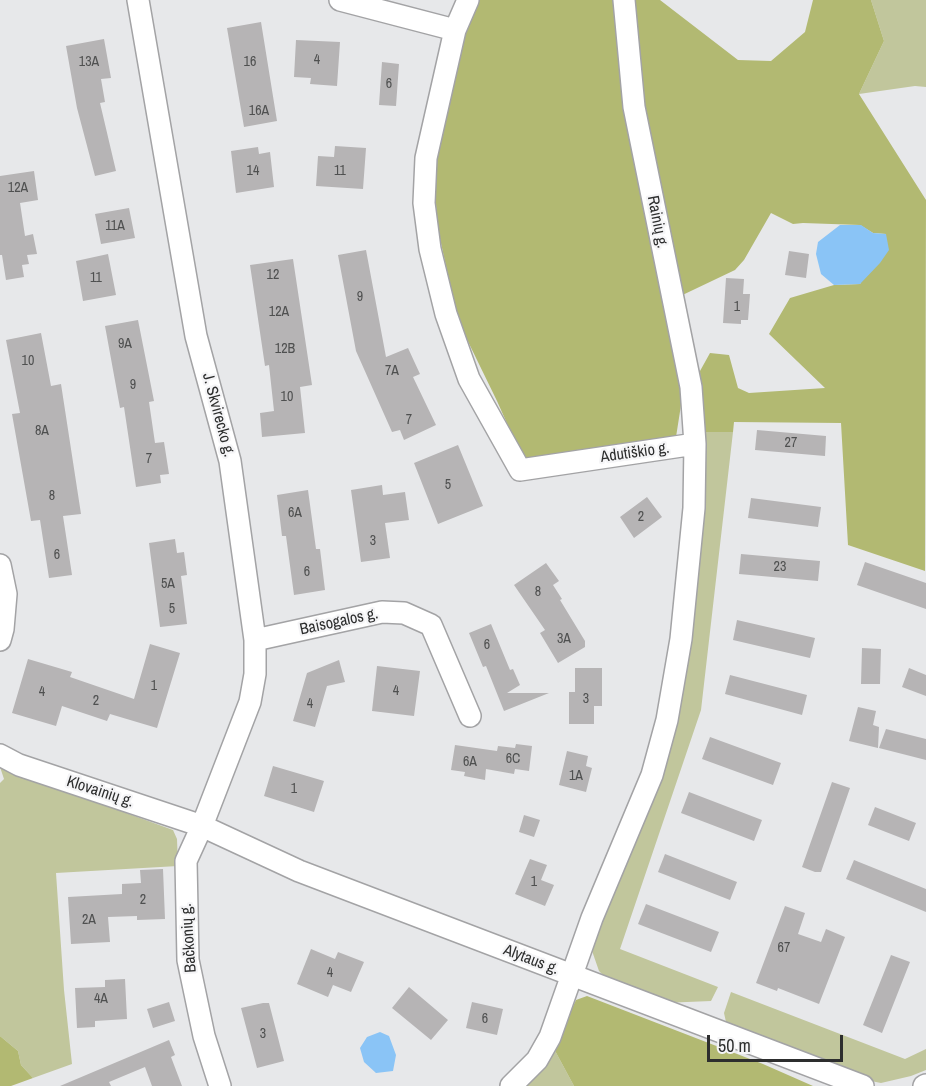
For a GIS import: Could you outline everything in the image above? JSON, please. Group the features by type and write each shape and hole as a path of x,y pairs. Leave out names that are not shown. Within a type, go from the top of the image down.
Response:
{"street":[{"name":"J. Skvirecko g.","path":"138,0 196,336 230,460 255,640 255,674 250,702 202,826"},
{"path":"340,0 455,30"},
{"name":"Adutiškio g.","path":"468,0 455,30 426,158 424,203 430,249 446,314 469,379 520,470 694,444 694,508 681,639 668,720 652,775 592,918 550,1037 537,1060 512,1086"},
{"name":"Rainių g.","path":"624,0 634,107 691,387 694,444"},
{"path":"0,565 6,594 0,640"},
{"name":"Baisogalos g.","path":"255,640 382,612 404,613 431,625 470,716"},
{"name":"Klovainių g.","path":"0,755 19,765 202,826"},
{"name":"Alytaus g.","path":"202,826 299,871 863,1086"},
{"name":"Bačkonių g.","path":"202,826 186,861 188,960 204,1036 220,1086"}],"green space":[{"path":"477,0 660,0 738,60 771,61 805,32 813,0 871,0 884,41 859,94 926,200 925,571 848,545 841,423 734,422 733,432 702,432 700,371 710,353 729,355 738,388 749,393 825,388 769,334 790,298 834,285 860,284 886,234 873,233 860,225 793,224 771,213 744,260 735,270 672,300 687,367 676,437 533,461 522,457 458,321 437,225 434,163 464,36"},
{"path":"871,0 926,0 926,87 915,86 859,94 884,41"},
{"path":"702,432 733,432 701,710 620,949 718,987 711,1001 663,1003 609,981 599,971 591,948 677,712 705,508"},
{"path":"0,767 173,830 177,839 178,866 56,873 72,1064 33,1078 21,1065 18,1051 0,1036 0,783 4,779"},
{"path":"731,992 905,1059 926,1049 926,1070 881,1083 861,1079 726,1022 724,1013"},
{"path":"587,996 763,1064 813,1086 574,1086 553,1047 576,1000"},
{"path":"0,1036 18,1051 21,1065 33,1078 11,1086 0,1086"},
{"path":"553,1047 574,1086 523,1086"}],"water":[{"path":"840,225 861,225 873,233 886,234 889,250 860,284 834,285 821,274 816,254 818,242"},
{"path":"380,1032 389,1036 396,1055 393,1071 376,1073 364,1062 360,1048 367,1037"}],"building":[{"path":"261,22 277,121 244,127 227,28"},
{"path":"104,39 111,78 101,79 105,102 100,103 116,171 95,176 77,108 66,46"},
{"path":"296,40 340,42 337,86 310,84 311,78 294,77"},
{"path":"382,62 399,64 396,106 379,105"},
{"path":"335,146 366,148 363,189 316,186 318,156 334,157"},
{"path":"258,147 259,154 270,152 274,187 236,193 231,151"},
{"path":"34,171 38,200 20,203 25,236 33,234 37,254 27,255 29,264 22,265 24,277 6,280 2,255 0,255 0,176"},
{"path":"129,208 135,238 101,244 95,214"},
{"path":"366,250 386,357 408,348 420,374 413,377 436,425 404,440 400,430 392,432 356,351 338,255"},
{"path":"789,251 809,254 806,278 785,275"},
{"path":"108,254 116,295 83,301 76,261"},
{"path":"293,259 312,385 300,387 305,433 262,437 260,413 274,411 269,365 265,366 250,265"},
{"path":"726,278 744,279 743,294 750,294 748,320 741,320 741,324 723,323"},
{"path":"138,320 154,401 149,402 155,443 164,442 169,474 160,475 161,483 136,487 124,407 120,408 105,326"},
{"path":"41,333 51,386 61,384 81,514 63,516 72,575 49,578 40,520 31,521 12,414 20,413 6,340"},
{"path":"757,430 826,436 825,456 755,450"},
{"path":"458,445 483,506 438,524 414,463"},
{"path":"382,485 383,495 405,492 409,520 385,523 390,558 361,562 351,490"},
{"path":"308,490 316,549 320,549 325,590 294,595 286,536 282,536 277,495"},
{"path":"647,497 662,517 634,538 620,517"},
{"path":"751,498 821,507 818,527 748,518"},
{"path":"175,539 177,553 184,552 187,575 181,576 187,624 160,627 149,543"},
{"path":"741,554 820,561 818,581 739,574"},
{"path":"865,562 926,583 926,609 857,585"},
{"path":"546,563 559,581 553,585 562,599 560,600 585,641 585,647 558,663 540,633 545,630 514,585"},
{"path":"737,620 815,638 810,658 733,640"},
{"path":"491,624 510,670 513,669 520,685 507,693 549,693 504,711 486,666 483,667 469,633"},
{"path":"150,644 180,653 157,728 110,714 107,721 62,706 56,726 12,713 28,659 72,672 70,677 134,699"},
{"path":"862,648 881,649 880,684 861,684"},
{"path":"339,660 345,682 327,686 315,727 293,721 307,673"},
{"path":"377,666 420,671 414,716 372,711"},
{"path":"575,668 602,668 602,706 594,706 594,724 569,724 569,692 575,692"},
{"path":"909,668 926,675 926,696 902,687"},
{"path":"730,675 807,695 802,715 725,694"},
{"path":"858,707 876,711 873,725 879,727 878,748 849,741"},
{"path":"886,729 926,739 926,760 879,748"},
{"path":"710,737 781,763 773,785 702,759"},
{"path":"516,744 532,746 529,771 515,769 514,774 486,769 485,780 464,776 465,772 451,770 455,745 497,751 498,746 515,748"},
{"path":"567,751 588,756 586,766 592,768 586,792 559,785"},
{"path":"273,766 324,781 314,812 264,796"},
{"path":"832,782 850,788 821,872 815,872 802,867"},
{"path":"689,792 762,820 754,841 681,813"},
{"path":"875,807 916,823 909,841 868,825"},
{"path":"524,815 540,820 534,837 519,832"},
{"path":"665,854 737,882 730,900 658,872"},
{"path":"530,859 547,865 541,880 554,885 545,906 515,894"},
{"path":"854,860 926,889 926,912 846,879"},
{"path":"163,869 165,919 137,920 137,916 108,917 110,942 71,944 68,897 122,894 122,884 141,883 140,870"},
{"path":"646,904 719,932 711,952 638,924"},
{"path":"785,906 805,913 798,934 821,942 826,929 845,937 819,1004 778,988 777,991 756,983"},
{"path":"311,949 335,959 338,952 364,962 351,992 333,985 328,997 297,984"},
{"path":"891,955 910,962 882,1033 863,1025"},
{"path":"125,979 127,1019 95,1021 95,1027 77,1028 75,988 105,987 105,980"},
{"path":"409,987 448,1020 431,1040 392,1008"},
{"path":"169,1002 175,1021 153,1028 147,1009"},
{"path":"472,1002 503,1009 497,1035 466,1028"},
{"path":"269,1003 284,1061 257,1068 241,1008"},
{"path":"169,1040 175,1055 171,1057 182,1086 152,1086 145,1067 109,1082 111,1086 60,1086"}]}
